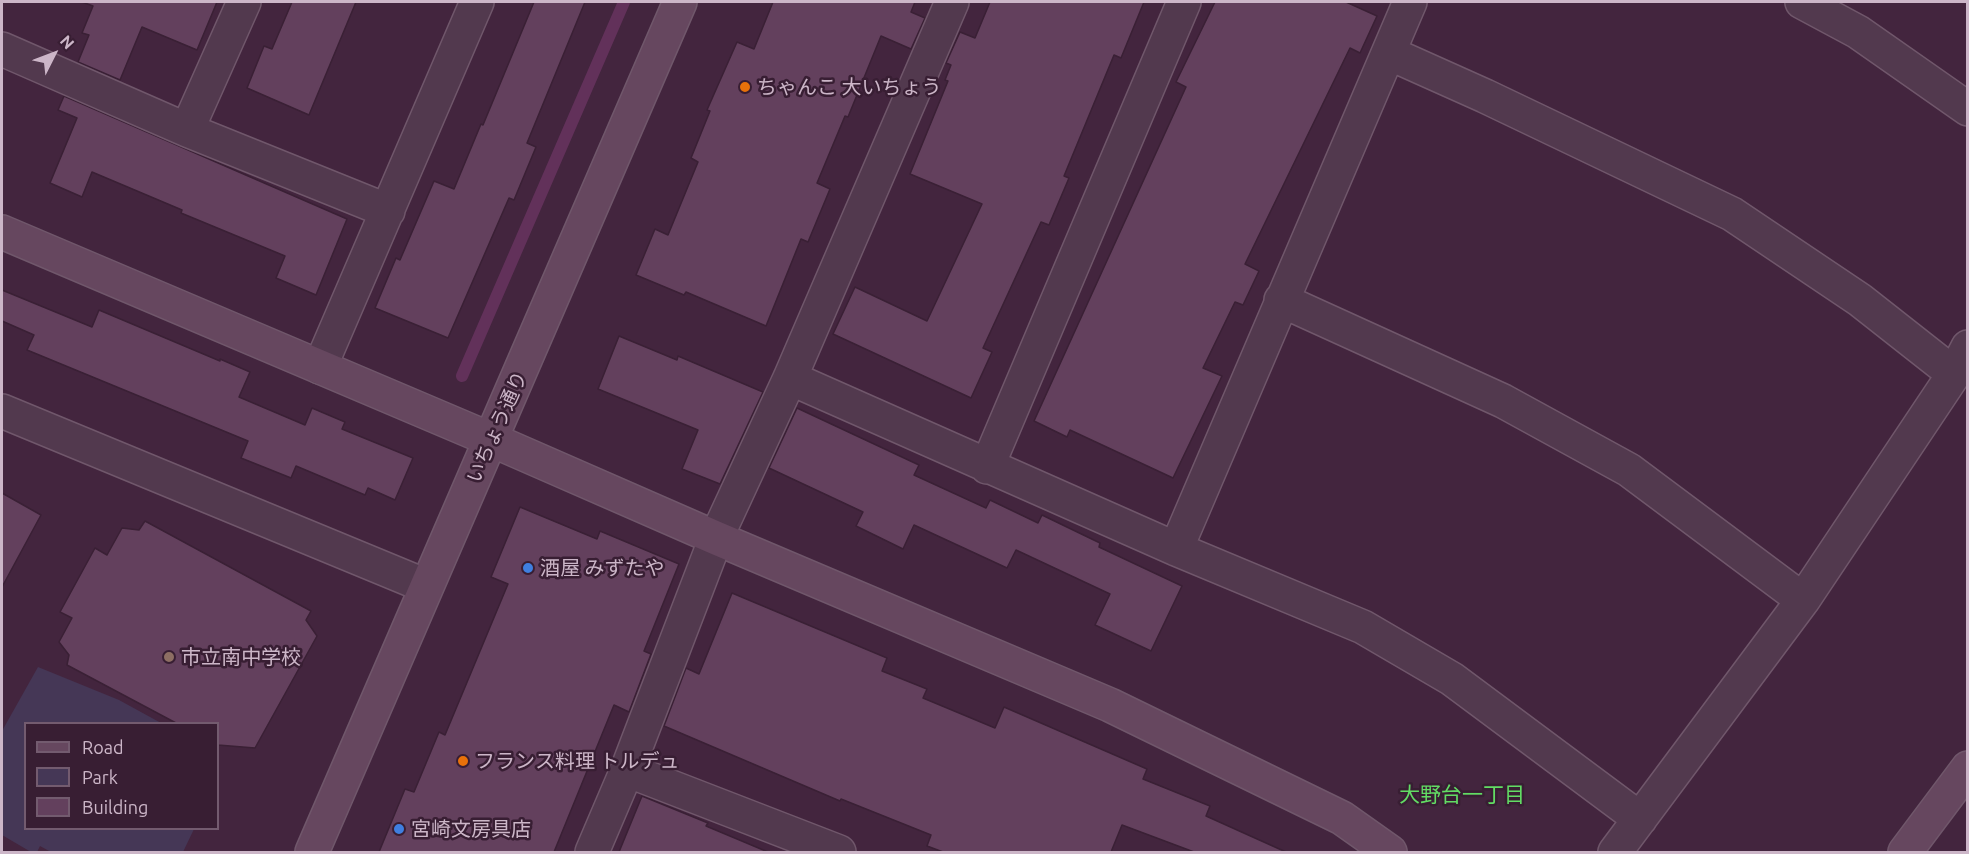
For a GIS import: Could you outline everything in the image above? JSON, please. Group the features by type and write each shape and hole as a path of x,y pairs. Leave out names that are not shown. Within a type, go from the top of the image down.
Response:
{"street":[{"path":"187,130 244,2"},
{"path":"320,367 477,2"},
{"name":"いちょう通り","path":"312,852 426,586 492,441 680,2"},
{"path":"592,852 627,770 716,538 790,378 951,2"},
{"path":"987,467 1184,2"},
{"path":"1176,549 1410,2"},
{"path":"1802,2 1858,32 1968,109"},
{"path":"2,49 187,130 388,211"},
{"path":"1389,53 1485,96 1732,214 1860,300 1961,361 1803,600 1615,852"},
{"path":"2,232 1110,705 1342,818 1390,852"},
{"path":"1281,300 1503,401 1629,470 1803,600"},
{"path":"790,378 987,467 1373,633 1452,679 1640,819"},
{"path":"2,411 426,586"},
{"path":"1905,852 1968,768"},
{"path":"627,770 839,852"}],"green space":[{"path":"38,667 119,700 159,722 24,722 24,830 194,830 183,852 51,852 40,846 37,852 31,852 2,835 2,731"}],"building":[{"path":"82,2 217,2 197,50 142,27 120,80 78,62 89,35 82,33 93,6"},
{"path":"292,2 356,2 309,115 247,88 264,46 272,49"},
{"path":"534,2 585,2 527,143 536,147 514,200 509,198 448,338 375,308 396,258 400,260 434,181 454,189"},
{"path":"773,2 915,2 911,12 925,18 911,49 881,36 848,117 845,116 817,183 830,189 808,242 801,239 766,326 686,292 684,295 636,275 655,229 668,235 698,162 691,158 710,111 707,110 737,42 754,49"},
{"path":"990,2 1144,2 1121,58 1114,55 1064,176 1069,178 1049,225 1041,222 983,348 992,352 971,398 833,334 855,287 927,321 982,204 910,174 948,81 945,80 951,65 946,63 960,32 975,38"},
{"path":"1215,2 1346,2 1377,16 1360,53 1350,48 1245,264 1259,271 1243,305 1235,302 1203,368 1222,376 1173,478 1070,430 1067,437 1034,421 1186,87 1176,82"},
{"path":"64,96 347,219 316,295 276,278 285,256 181,213 182,210 92,172 82,197 50,183 77,118 58,110"},
{"path":"2,290 92,327 99,310 220,361 220,359 250,372 239,397 305,425 312,408 345,422 342,429 413,458 395,500 368,488 365,495 296,466 291,478 241,458 248,441 27,350 34,335 2,321"},
{"path":"619,336 677,360 678,356 763,392 720,484 682,469 698,430 598,389"},
{"path":"797,408 919,465 914,475 986,508 990,500 1038,523 1042,515 1100,543 1099,547 1182,586 1151,651 1095,625 1110,594 1016,550 1007,568 914,525 903,549 856,526 863,512 769,468"},
{"path":"2,493 41,515 2,587"},
{"path":"520,507 597,539 600,531 679,564 644,651 651,654 629,712 614,705 554,852 379,852 405,789 414,792 439,732 445,735 508,584 491,577"},
{"path":"145,521 311,611 306,620 317,636 255,748 219,745 219,722 174,722 67,665 69,655 59,642 72,618 60,612 95,548 107,555 122,528 139,530"},
{"path":"732,593 887,658 882,671 927,689 923,698 995,728 1004,707 1147,769 1143,779 1210,806 1206,816 1286,852 1194,852 1122,825 1111,852 943,852 927,846 931,835 841,799 840,801 664,726 686,668 699,674"},
{"path":"642,796 708,823 706,826 768,852 619,852"}],"waterway":[{"path":"462,376 624,2"}],"place":[{"name":"ちゃんこ 大いちょう","path":"745,87"},
{"name":"酒屋 みずたや","path":"528,568"},
{"name":"市立南中学校","path":"169,657"},
{"name":"フランス料理 トルデュ","path":"463,761"},
{"name":"宮崎文房具店","path":"399,829"}],"district":[{"name":"大野台一丁目","path":"1462,795"}]}
